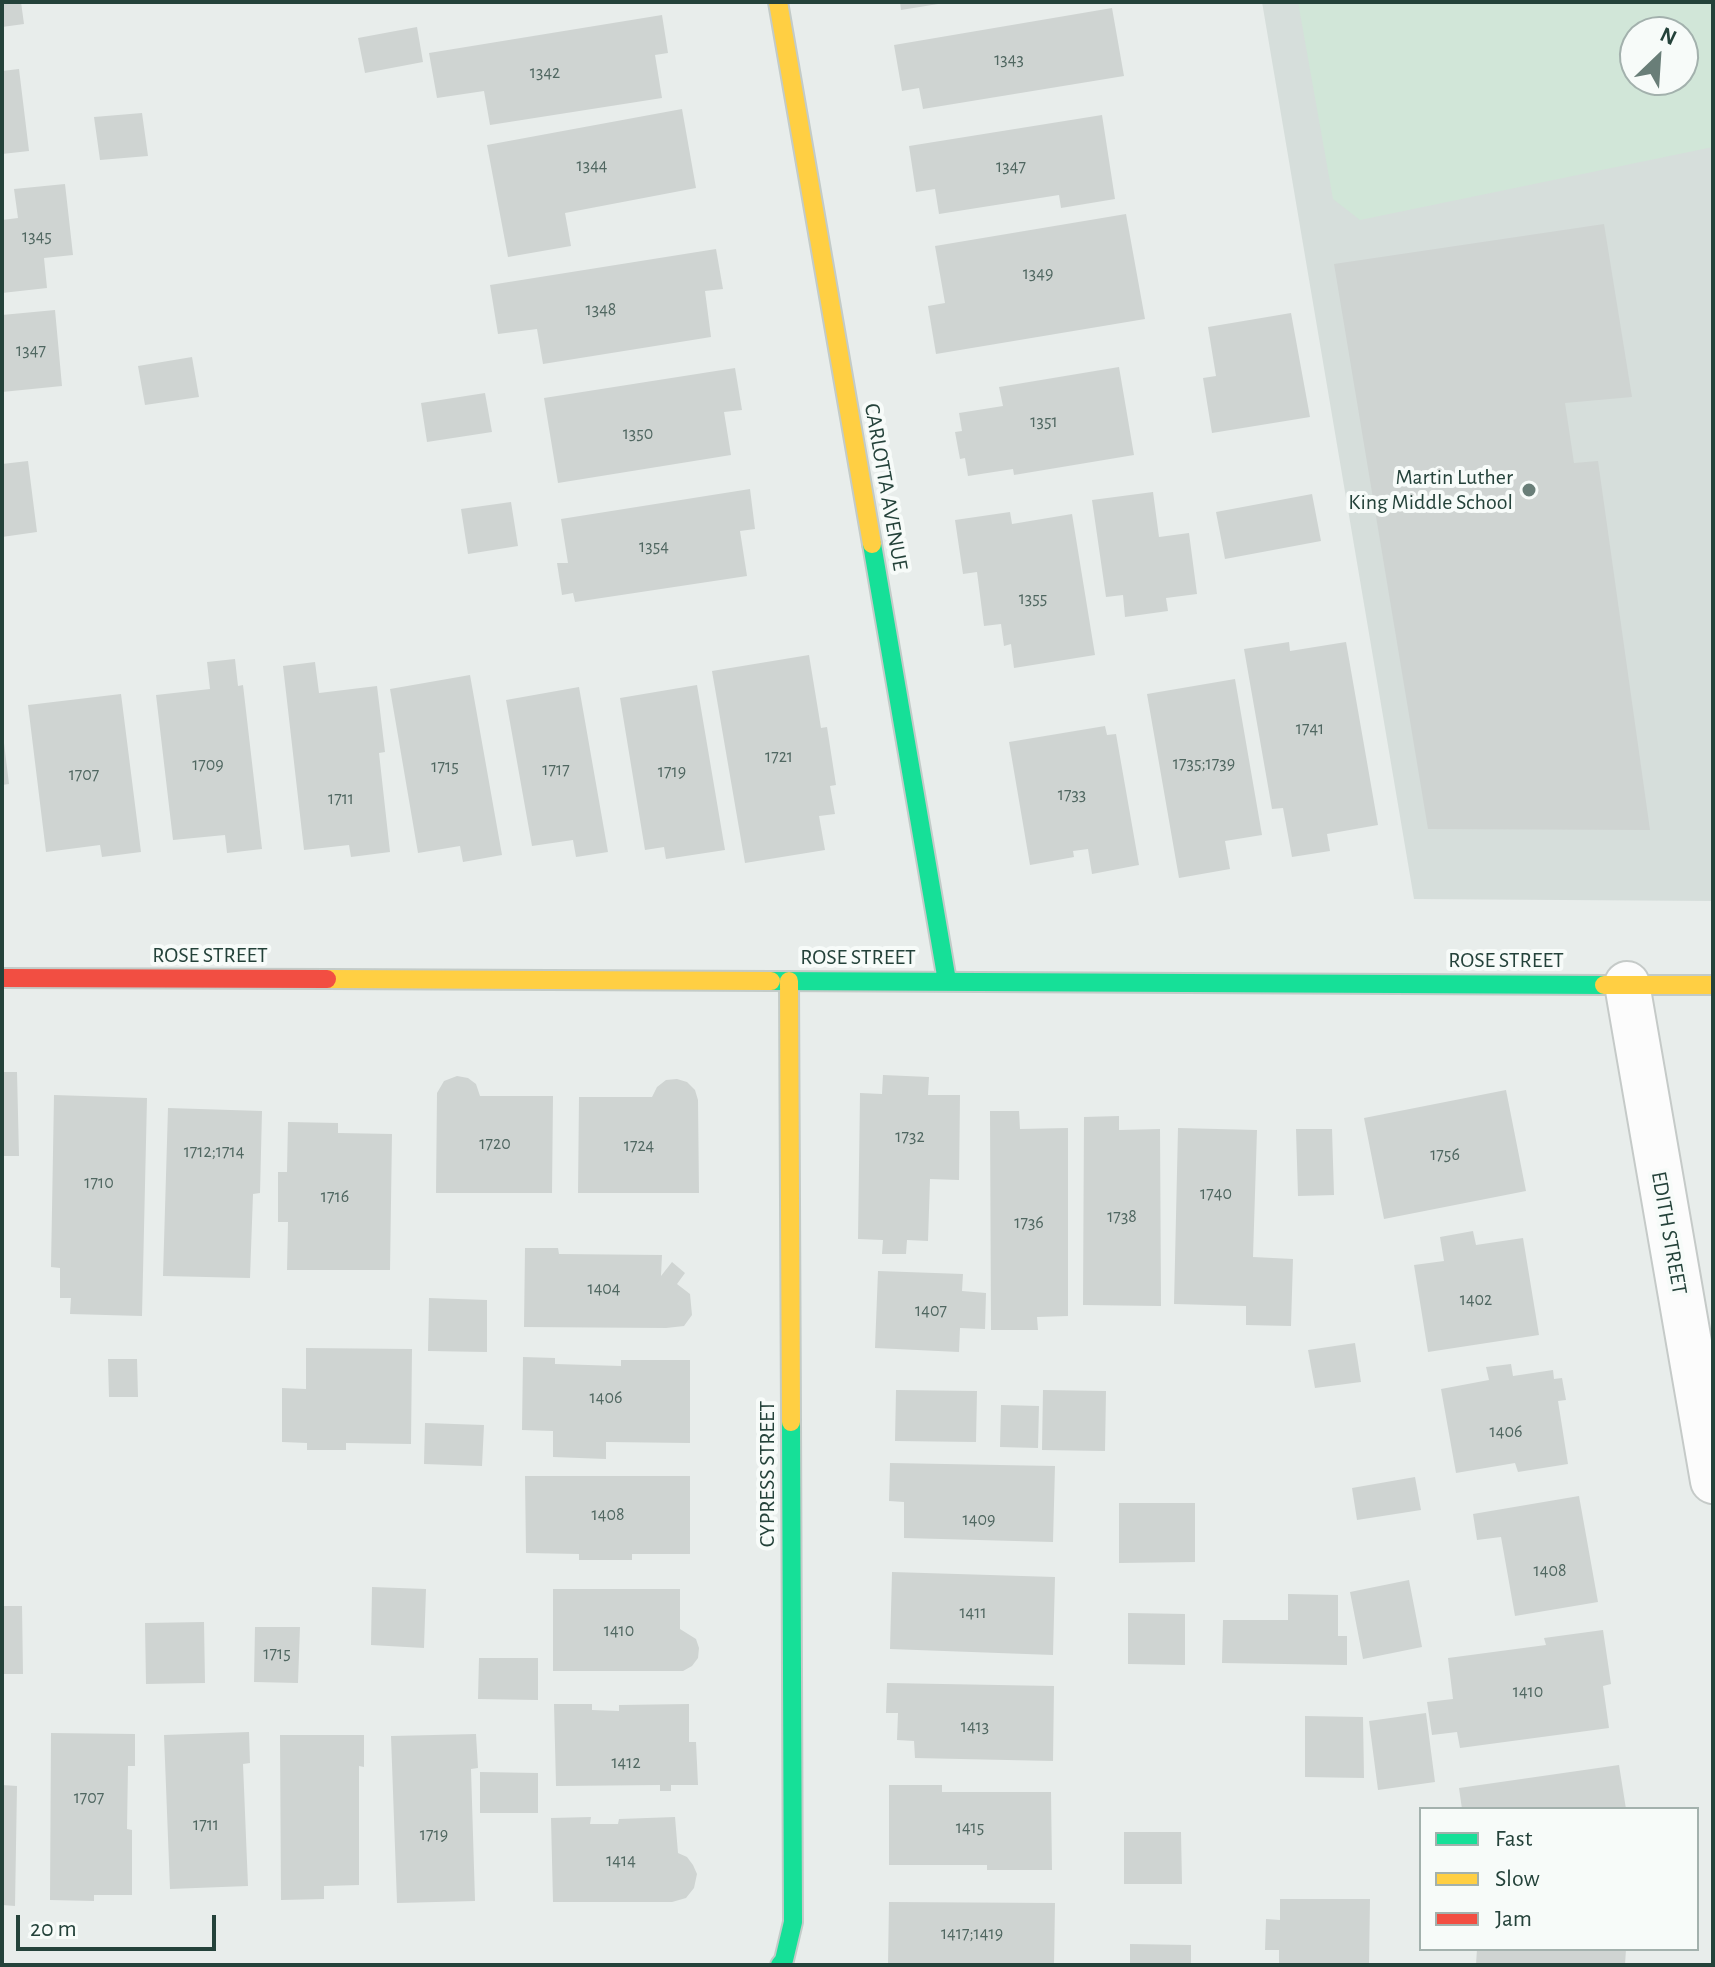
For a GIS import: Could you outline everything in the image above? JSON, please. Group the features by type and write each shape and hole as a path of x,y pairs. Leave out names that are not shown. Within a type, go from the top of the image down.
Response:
{"street":[{"name":"CARLOTTA AVENUE","path":"778,2 947,981"},
{"name":"ROSE STREET","path":"2,978 1713,985"},
{"name":"CYPRESS STREET","path":"780,1965 793,1922 789,981"},
{"name":"EDITH STREET","path":"1627,984 1713,1481"}],"shaded area":[{"name":"Martin Luther King Middle School","path":"1262,2 1713,2 1713,901 1414,899"}],"green space":[{"path":"1298,2 1713,2 1713,147 1360,220 1333,199"}],"building":[{"path":"2,2 21,2 24,24 2,27"},
{"path":"900,2 938,2 938,4 901,10"},
{"path":"1112,8 1124,76 923,109 919,88 902,91 894,45"},
{"path":"662,15 668,53 655,55 662,98 490,125 484,91 437,98 429,53"},
{"path":"417,27 423,62 365,73 358,38"},
{"path":"19,69 29,151 2,154 2,71"},
{"path":"682,109 696,188 565,213 571,246 508,257 487,145"},
{"path":"142,113 148,156 100,160 94,117"},
{"path":"1102,115 1115,199 1061,208 1059,195 939,214 935,189 916,192 909,146"},
{"path":"65,184 73,255 44,258 47,288 2,293 2,220 18,218 14,189"},
{"path":"1126,214 1145,319 936,354 928,306 945,303 935,246"},
{"path":"1604,224 1632,397 1565,403 1574,463 1598,461 1650,830 1428,829 1334,264"},
{"path":"716,249 723,289 705,291 711,337 543,364 537,329 498,334 490,285"},
{"path":"55,310 62,386 2,392 2,315"},
{"path":"1291,313 1310,417 1212,433 1203,378 1216,376 1208,327"},
{"path":"192,357 199,397 145,405 138,366"},
{"path":"1119,367 1134,455 1014,475 1013,469 968,476 965,458 960,459 955,432 962,431 959,413 1003,406 999,387"},
{"path":"735,368 742,410 724,412 731,455 558,483 544,398"},
{"path":"485,393 492,432 427,442 421,403"},
{"path":"28,461 37,532 2,537 2,464"},
{"path":"750,489 755,529 740,531 747,576 575,602 573,593 562,595 557,563 568,563 561,519"},
{"path":"1153,492 1159,537 1189,533 1197,594 1166,598 1168,611 1125,617 1123,595 1106,597 1092,500"},
{"path":"1312,494 1321,541 1225,559 1216,512"},
{"path":"511,502 518,546 468,554 461,509"},
{"path":"1010,512 1012,524 1072,514 1095,655 1014,668 1011,644 1004,646 1001,624 984,626 977,572 963,574 955,520"},
{"path":"1289,642 1290,651 1346,642 1378,825 1327,834 1330,851 1292,857 1283,808 1272,809 1244,649"},
{"path":"809,655 821,728 827,727 836,785 830,786 835,814 819,816 825,850 745,863 712,671"},
{"path":"235,659 238,686 243,685 262,849 227,853 225,835 173,840 156,695 210,689 207,662"},
{"path":"315,662 319,693 377,686 385,752 379,753 390,852 351,857 349,845 304,850 283,666"},
{"path":"470,675 502,855 463,862 460,846 418,853 390,689"},
{"path":"1235,679 1262,835 1225,841 1230,869 1179,878 1147,694"},
{"path":"697,685 725,850 666,859 664,847 645,850 620,698"},
{"path":"579,687 608,852 576,857 573,840 532,846 506,700"},
{"path":"121,694 141,852 102,857 100,845 46,852 28,705"},
{"path":"1105,726 1107,735 1116,734 1139,865 1092,874 1088,849 1073,851 1074,857 1030,865 1009,742"},
{"path":"2,743 9,784 2,785"},
{"path":"2,1072 17,1072 19,1156 2,1156"},
{"path":"883,1075 929,1077 928,1095 960,1095 959,1180 930,1179 928,1241 907,1240 906,1254 882,1254 883,1240 858,1239 860,1093 882,1094"},
{"path":"457,1076 468,1078 476,1084 480,1096 553,1096 552,1193 436,1193 437,1093 444,1081"},
{"path":"666,1080 687,1082 695,1090 698,1100 699,1193 578,1193 579,1097 652,1097 657,1087"},
{"path":"1506,1090 1526,1191 1384,1219 1364,1118"},
{"path":"54,1095 147,1098 142,1316 70,1314 71,1298 60,1298 60,1268 51,1267"},
{"path":"168,1108 262,1111 260,1193 253,1194 250,1278 163,1276"},
{"path":"990,1111 1019,1111 1020,1129 1068,1128 1068,1316 1037,1317 1038,1330 991,1330"},
{"path":"1119,1116 1119,1130 1160,1129 1161,1306 1083,1305 1084,1117"},
{"path":"288,1122 338,1123 338,1133 392,1134 390,1270 287,1270 288,1222 278,1222 278,1172 287,1172"},
{"path":"1178,1128 1257,1130 1253,1257 1293,1259 1291,1326 1246,1325 1246,1306 1174,1304"},
{"path":"1296,1129 1332,1129 1334,1195 1298,1196"},
{"path":"1473,1231 1476,1245 1523,1238 1539,1335 1428,1352 1414,1265 1444,1261 1440,1237"},
{"path":"525,1248 558,1248 559,1254 662,1255 661,1276 672,1262 685,1273 677,1284 690,1294 692,1315 684,1326 666,1328 524,1327"},
{"path":"878,1271 963,1274 962,1291 986,1293 985,1329 960,1328 959,1352 875,1348"},
{"path":"429,1298 487,1300 487,1352 428,1351"},
{"path":"1355,1343 1361,1382 1315,1388 1308,1350"},
{"path":"306,1348 412,1349 411,1444 346,1443 346,1450 307,1450 307,1443 282,1442 282,1388 306,1389"},
{"path":"523,1357 555,1358 555,1364 621,1366 621,1360 690,1360 690,1443 606,1442 606,1459 553,1457 553,1431 522,1430"},
{"path":"108,1359 137,1359 138,1397 109,1397"},
{"path":"1511,1364 1513,1376 1553,1370 1554,1379 1562,1378 1566,1400 1558,1401 1568,1464 1518,1472 1515,1463 1456,1473 1441,1389 1489,1380 1486,1367"},
{"path":"896,1390 977,1391 976,1442 895,1441"},
{"path":"1043,1390 1106,1391 1105,1451 1042,1450"},
{"path":"1001,1405 1039,1406 1038,1448 1000,1447"},
{"path":"425,1423 484,1425 482,1466 424,1464"},
{"path":"890,1463 1055,1466 1053,1542 904,1538 904,1502 889,1501"},
{"path":"525,1476 690,1476 690,1554 632,1554 632,1560 579,1560 579,1554 526,1553"},
{"path":"1415,1477 1421,1510 1357,1520 1352,1488"},
{"path":"1579,1496 1598,1602 1515,1616 1501,1537 1477,1540 1473,1514"},
{"path":"1119,1503 1195,1503 1195,1562 1119,1563"},
{"path":"892,1572 1055,1577 1053,1655 890,1649"},
{"path":"1409,1580 1422,1647 1363,1659 1350,1592"},
{"path":"372,1587 426,1589 424,1648 371,1645"},
{"path":"553,1589 680,1589 680,1629 696,1639 698,1658 683,1671 553,1671"},
{"path":"1288,1594 1338,1595 1338,1636 1347,1636 1347,1665 1222,1663 1223,1620 1288,1620"},
{"path":"2,1606 22,1606 23,1674 2,1674"},
{"path":"1128,1613 1185,1614 1185,1665 1128,1664"},
{"path":"204,1622 205,1683 146,1684 145,1623"},
{"path":"255,1627 300,1627 298,1683 254,1682"},
{"path":"1603,1630 1611,1684 1603,1686 1609,1728 1460,1748 1457,1732 1432,1735 1427,1702 1453,1699 1448,1658 1546,1645 1544,1638"},
{"path":"479,1658 538,1658 538,1700 478,1699"},
{"path":"887,1683 1054,1686 1053,1761 915,1758 914,1741 897,1740 898,1713 886,1713"},
{"path":"554,1704 592,1704 592,1710 619,1711 619,1705 689,1704 689,1742 696,1742 698,1785 671,1785 671,1791 660,1791 660,1785 556,1786"},
{"path":"1426,1713 1435,1782 1378,1790 1369,1721"},
{"path":"1305,1716 1363,1717 1364,1778 1305,1777"},
{"path":"249,1732 250,1763 243,1764 248,1886 170,1889 164,1735"},
{"path":"51,1733 135,1734 135,1766 128,1766 127,1829 132,1830 132,1895 94,1895 94,1901 50,1900"},
{"path":"476,1734 478,1768 471,1769 475,1901 397,1903 391,1736"},
{"path":"280,1735 364,1735 364,1767 359,1766 359,1885 324,1886 324,1899 281,1900"},
{"path":"1619,1765 1626,1807 1462,1807 1459,1788"},
{"path":"480,1772 538,1773 538,1813 480,1813"},
{"path":"2,1785 17,1786 15,1906 2,1905"},
{"path":"889,1785 942,1785 942,1792 1051,1792 1052,1870 987,1870 987,1865 889,1865"},
{"path":"591,1817 590,1824 618,1824 619,1819 675,1817 678,1853 687,1857 697,1874 694,1888 686,1898 672,1902 553,1902 551,1818"},
{"path":"1124,1832 1181,1832 1182,1884 1124,1884"},
{"path":"1280,1899 1370,1899 1369,1965 1279,1965 1279,1950 1265,1950 1266,1919 1280,1920"},
{"path":"889,1902 1055,1903 1054,1965 888,1965"},
{"path":"1130,1944 1191,1945 1191,1965 1130,1965"},
{"path":"1477,1951 1626,1951 1625,1965 1476,1965"}],"traffic: fast":[{"path":"872,544 947,981"},
{"path":"771,981 1604,985"},
{"path":"780,1965 793,1922 791,1422"}],"traffic: slow":[{"path":"778,2 872,544"},
{"path":"327,979 771,981"},
{"path":"789,981 791,1422"},
{"path":"1604,985 1713,985"}],"traffic: jam":[{"path":"2,978 327,979"}],"place":[{"name":"Martin Luther King Middle School","path":"1529,490"}]}
